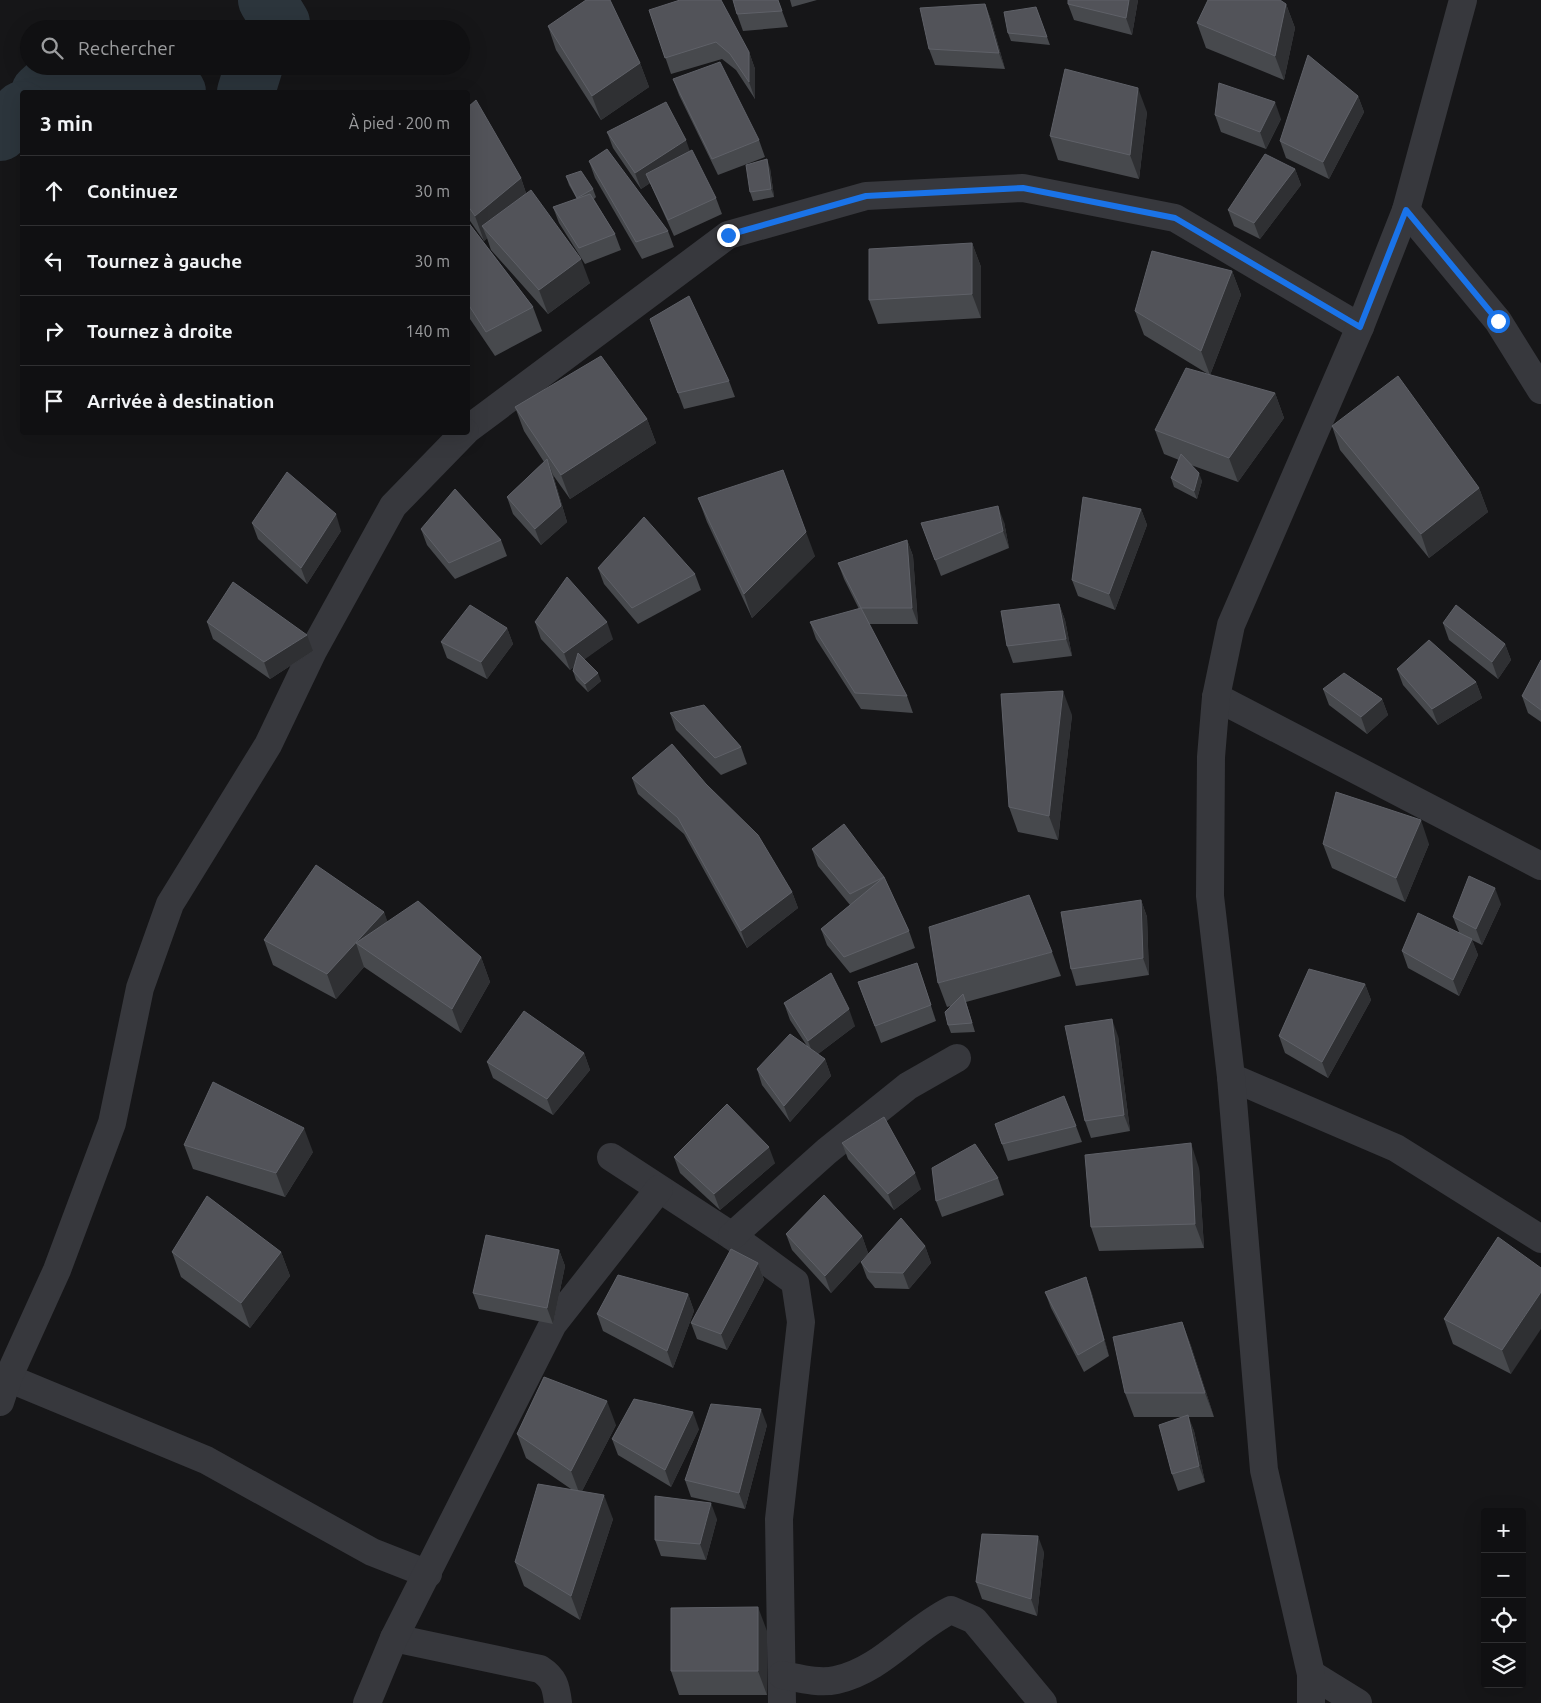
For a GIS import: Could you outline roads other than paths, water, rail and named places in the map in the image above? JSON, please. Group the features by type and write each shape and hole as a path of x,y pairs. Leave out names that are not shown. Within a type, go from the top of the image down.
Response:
{"street":[{"path":"1311,1703 1311,1674 1264,1470 1231,1077 1210,896 1211,757 1216,697 1231,625 1360,327 1406,210 1464,0"},
{"path":"470,428 728,235 866,196 1023,188 1175,218 1360,327"},
{"path":"1406,210 1498,321 1541,390"},
{"path":"428,1574 372,1552 206,1460 4,1390 57,1270 112,1124 140,988 170,904 268,745 313,652 393,506 461,435"},
{"path":"1216,697 1541,866"},
{"path":"732,1236 842,1139 908,1086 957,1058"},
{"path":"1231,1077 1396,1148 1541,1239"},
{"path":"611,1157 732,1236 796,1282 801,1322 780,1519 782,1703"},
{"path":"367,1703 394,1638 553,1324 659,1189"},
{"path":"782,1675 807,1680 835,1681 877,1664 931,1620 951,1610 974,1620 1043,1703"},
{"path":"394,1638 540,1669 551,1676 556,1687 558,1703"},
{"path":"1311,1674 1358,1703"}],"waterway":[{"path":"267,0 279,20"},
{"path":"42,90 50,83 88,75"},
{"path":"142,75 173,90"},
{"path":"247,90 251,75"},
{"path":"0,132 20,112"}]}
